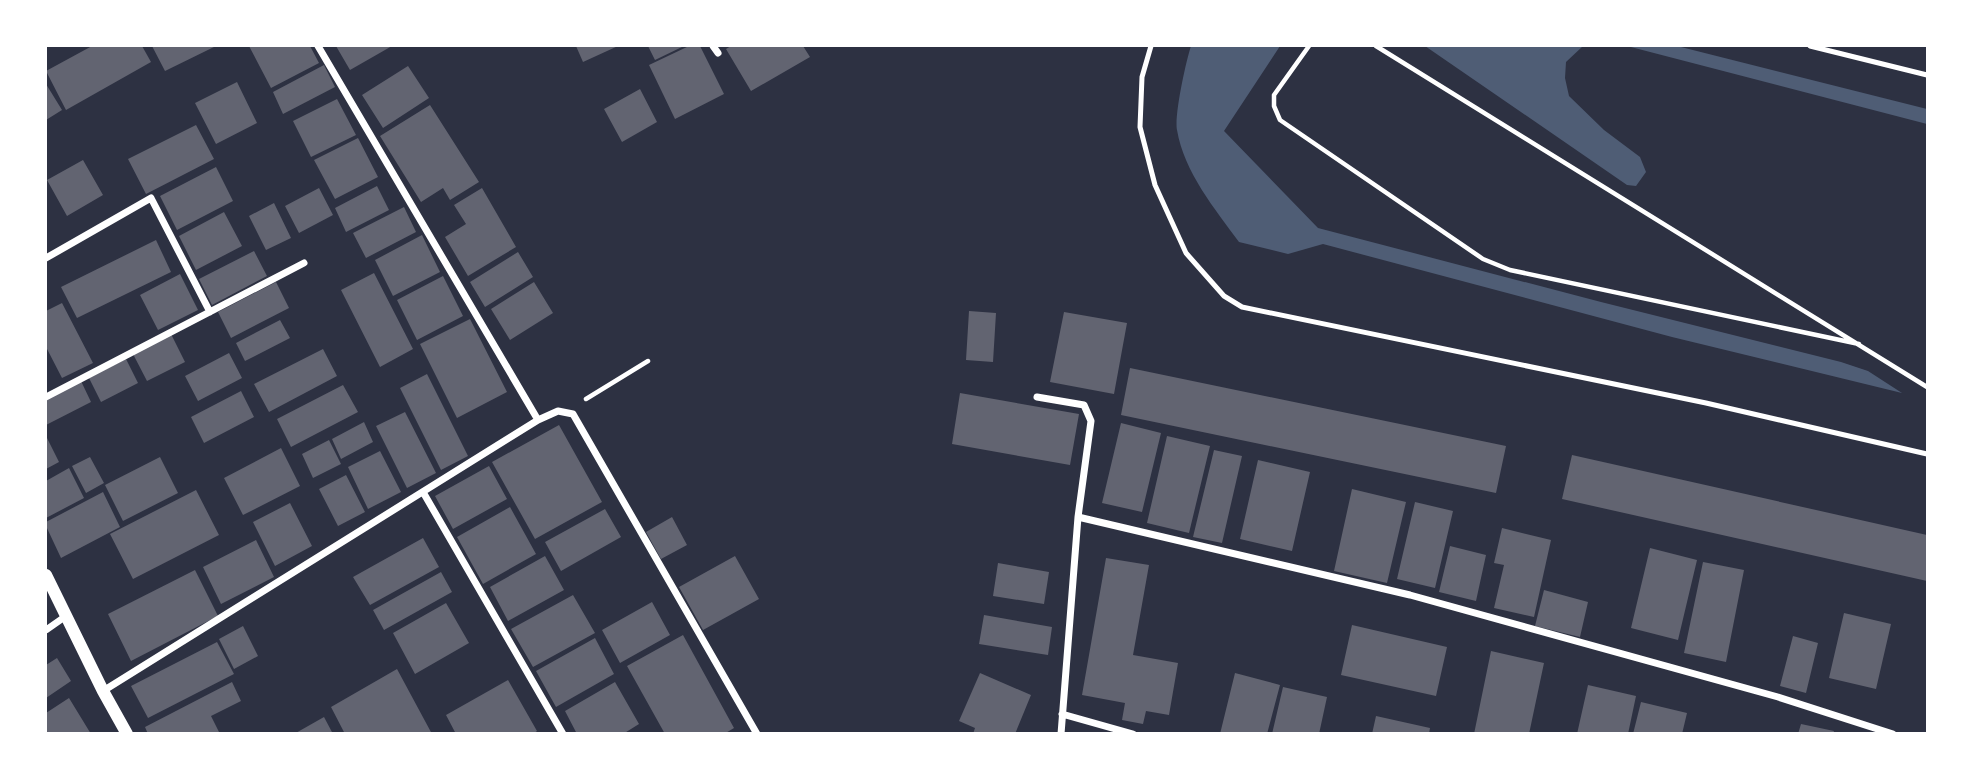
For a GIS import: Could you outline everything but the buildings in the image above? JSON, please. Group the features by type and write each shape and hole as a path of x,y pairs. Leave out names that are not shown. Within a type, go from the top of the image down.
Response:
{"street":[{"path":"318,46 538,420"},
{"path":"46,258 151,198 210,312"},
{"path":"46,397 304,263"},
{"path":"1037,397 1084,405 1091,421 1078,517 1061,733"},
{"path":"103,691 538,420 558,411 573,414 757,733"},
{"path":"423,492 563,733"},
{"path":"1078,517 1410,595 1778,697 1893,733"},
{"path":"46,575 103,691 127,733"},
{"path":"46,631 65,616"},
{"path":"1062,714 1133,733"}],"lane":[{"path":"1151,46 1142,77 1140,127 1155,185 1186,253 1224,296 1242,307 1706,403 1927,454"},
{"path":"1810,46 1927,75"}],"path":[{"path":"1309,46 1274,95 1274,106 1280,120 1483,260 1510,270 1859,344"},
{"path":"1376,46 1927,387"},
{"path":"565,413 648,361"}],"water":[{"path":"1191,46 1280,46 1224,131 1318,228 1841,362 1868,371 1902,393 1672,337 1323,244 1288,254 1239,242 1193,175 1177,130 1177,113"},
{"path":"1425,46 1583,46 1566,62 1565,78 1569,96 1604,130 1640,157 1646,172 1636,186 1627,185"},
{"path":"1627,46 1677,46 1927,109 1927,124"}]}
